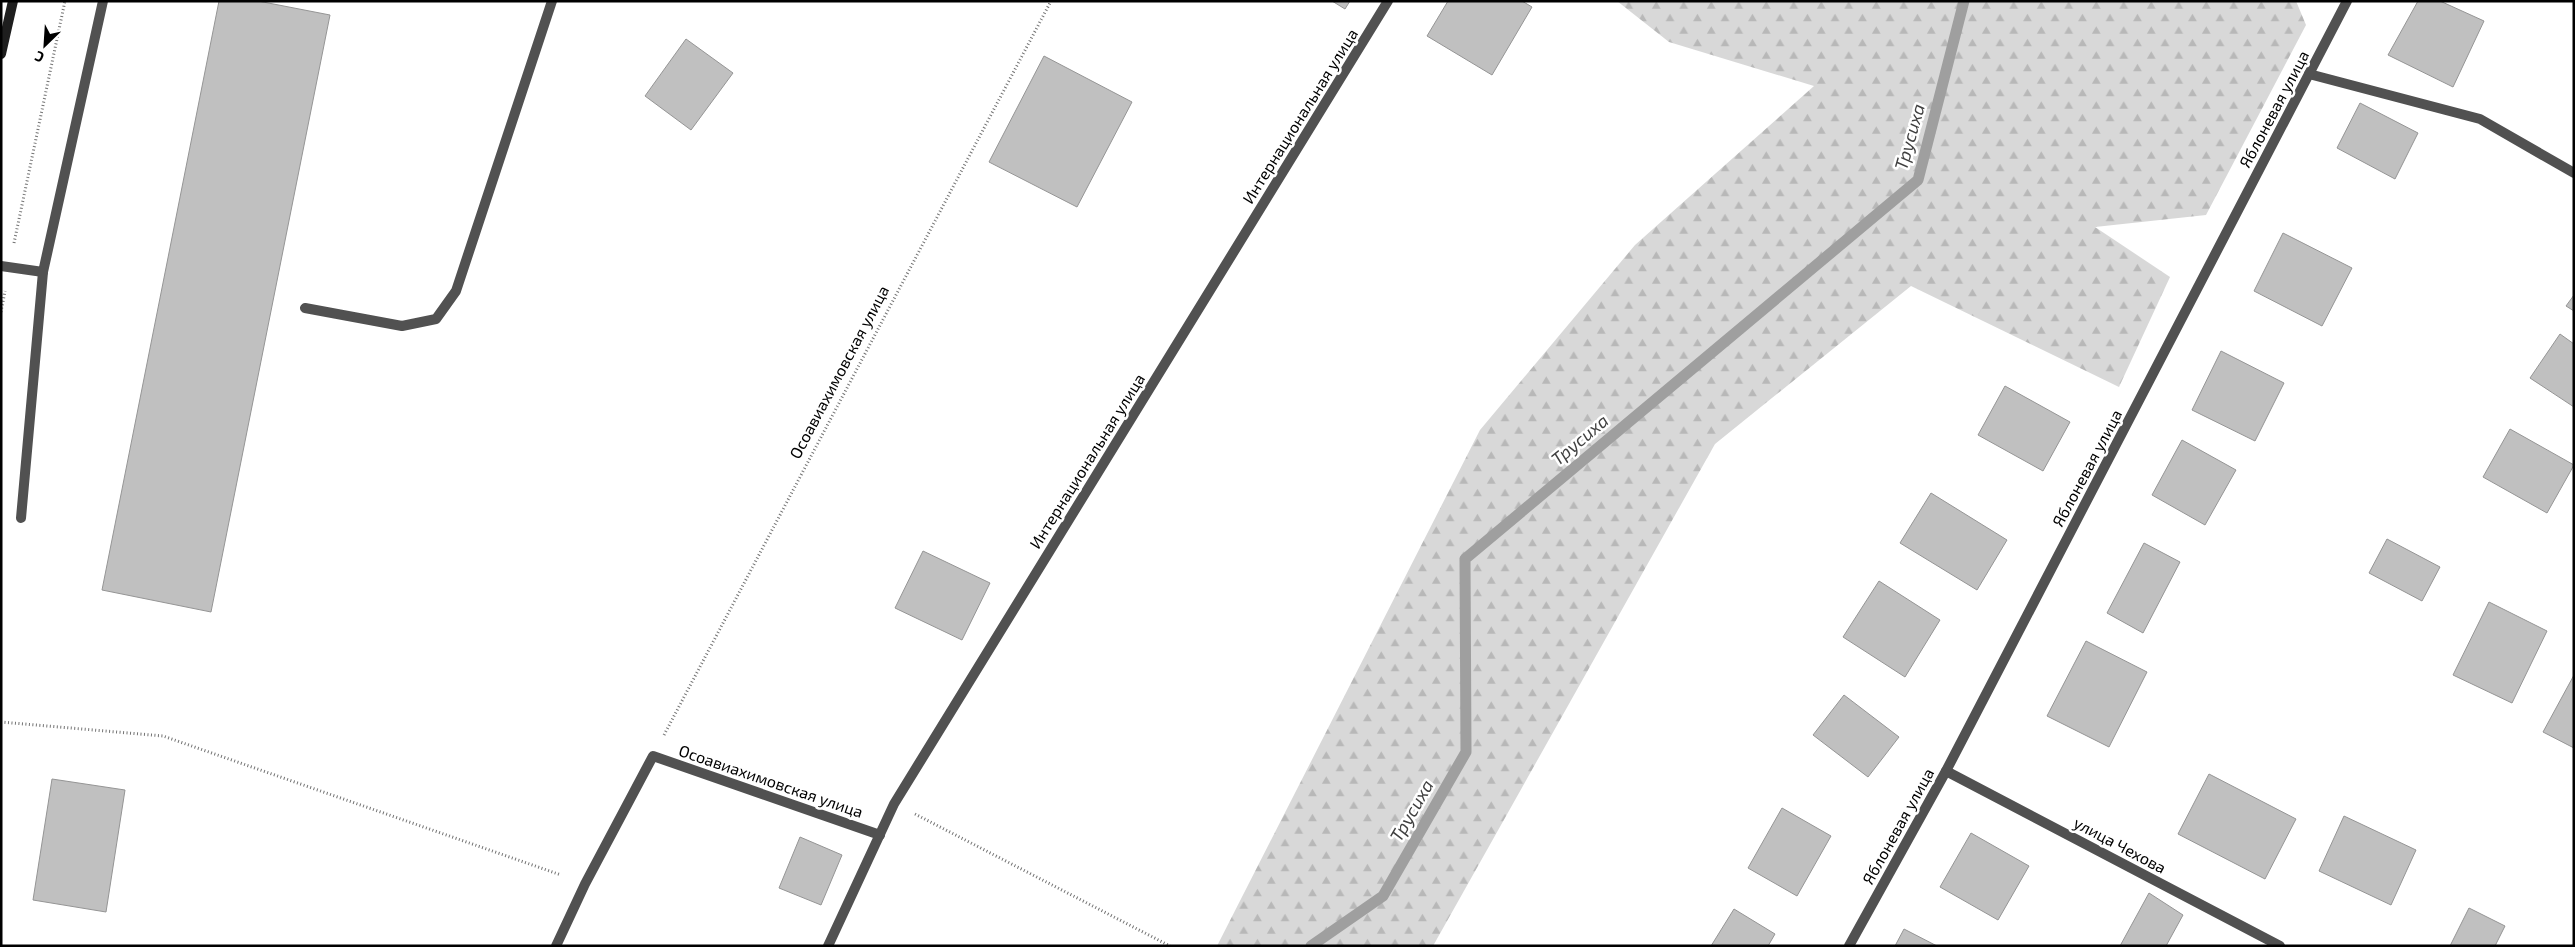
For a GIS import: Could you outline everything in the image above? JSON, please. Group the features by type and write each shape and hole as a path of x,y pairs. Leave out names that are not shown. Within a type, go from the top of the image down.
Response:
{"main road":[{"path":"1,54 13,1"}],"street":[{"path":"21,518 43,272 102,1"},
{"path":"305,308 402,326 436,319 456,291 552,1"},
{"name":"Интернациональная улица","path":"828,946 894,804 1388,1"},
{"name":"Яблоневая улица","path":"1849,946 1946,771 2347,1"},
{"path":"2309,74 2480,119 2574,172"},
{"path":"1,266 43,272"},
{"name":"Осоавиахимовская улица","path":"556,946 585,884 653,756 880,835"},
{"name":"улица Чехова","path":"1946,771 2280,946"}],"path":[{"path":"14,241 65,1"},
{"name":"Осоавиахимовская улица","path":"653,756 1051,1"},
{"path":"1,312 6,287"},
{"path":"1,722 162,736 585,884"},
{"path":"894,804 1170,946"}],"green space":[{"path":"1617,1 2296,1 2306,25 2206,215 2095,227 2170,277 2119,387 1911,286 1715,444 1433,946 1217,946 1480,430 1635,245 1814,86 1669,42"}],"building":[{"path":"219,1 258,1 330,15 211,612 102,590"},
{"path":"1332,1 1350,1 1345,9"},
{"path":"1448,1 1522,1 1532,7 1492,75 1427,36"},
{"path":"2418,1 2440,1 2484,21 2453,87 2388,55"},
{"path":"686,39 733,73 691,130 645,96"},
{"path":"1044,56 1132,102 1077,207 989,162"},
{"path":"2360,103 2418,133 2395,179 2337,148"},
{"path":"2283,233 2352,268 2322,326 2254,291"},
{"path":"2574,295 2574,311 2566,306"},
{"path":"2560,334 2574,344 2574,407 2530,378"},
{"path":"2221,351 2284,383 2255,441 2192,410"},
{"path":"2005,386 2070,422 2043,471 1978,435"},
{"path":"2510,429 2574,465 2547,513 2483,477"},
{"path":"2182,440 2236,470 2205,525 2152,495"},
{"path":"1931,493 2007,540 1977,590 1900,543"},
{"path":"2387,539 2440,567 2422,601 2369,573"},
{"path":"2144,543 2180,562 2143,633 2107,613"},
{"path":"923,551 990,583 962,640 895,608"},
{"path":"1879,581 1940,620 1905,677 1843,637"},
{"path":"2489,602 2547,631 2512,703 2453,675"},
{"path":"2086,641 2147,672 2109,747 2047,716"},
{"path":"2574,675 2574,748 2543,732"},
{"path":"1844,695 1899,737 1868,777 1813,735"},
{"path":"2209,774 2296,819 2265,879 2178,834"},
{"path":"52,779 125,790 106,912 33,900"},
{"path":"1782,808 1831,836 1797,896 1748,868"},
{"path":"2344,816 2416,850 2391,905 2319,871"},
{"path":"1971,833 2029,866 1998,920 1940,887"},
{"path":"800,837 842,855 821,905 779,888"},
{"path":"2149,893 2183,915 2166,946 2120,946"},
{"path":"2469,908 2505,926 2495,946 2450,946"},
{"path":"1734,909 1775,934 1768,946 1711,946"},
{"path":"1904,929 1937,946 1895,946"}],"waterway":[{"name":"Трусиха","path":"1311,946 1383,896 1466,752 1465,559 1918,180 1964,1"}]}
